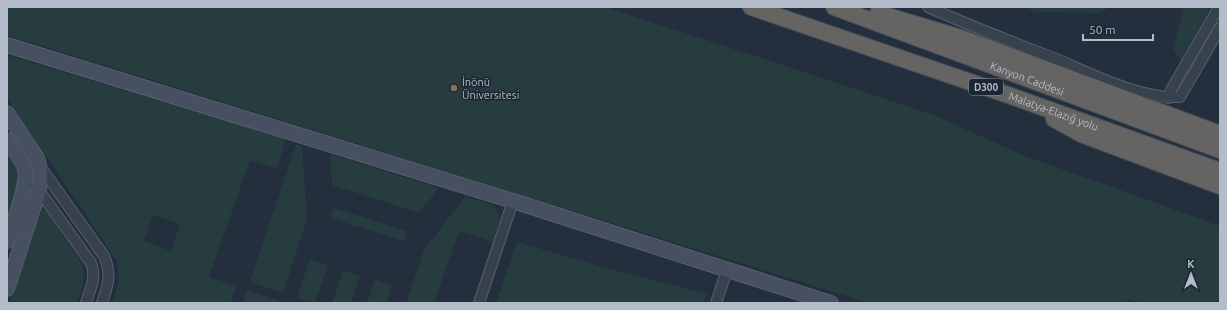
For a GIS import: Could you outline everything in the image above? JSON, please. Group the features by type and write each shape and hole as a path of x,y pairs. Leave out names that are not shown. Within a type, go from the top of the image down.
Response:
{"highway":[{"name":"Malatya-Elazığ yolu","path":"751,7 1011,96 1220,170"},
{"name":"Kanyon Caddesi","path":"834,7 1220,150"},
{"path":"858,7 961,38 1220,134"},
{"path":"1011,96 1081,134 1220,186"}],"main road":[{"path":"7,45 513,201 830,303"},
{"path":"7,113 37,158 41,178 39,190 7,289"},
{"path":"7,140 24,165 26,175 25,186 7,241"}],"street":[{"path":"928,7 1114,83 1147,94 1168,98 1180,97 1220,28"},
{"path":"1168,98 1171,90 1219,7"},
{"path":"86,303 94,278 92,266 39,190 26,175 39,165 104,256 108,266 109,282 102,303"},
{"path":"479,303 513,201"},
{"path":"716,303 727,270"}],"green space":[{"path":"7,7 606,7 934,115 1020,154 1220,226 1220,303 1142,303 1128,299 1127,303 869,303 7,35"},
{"path":"1023,7 1109,7 1100,13 1037,12"},
{"path":"1184,7 1211,7 1181,60 1173,49"},
{"path":"7,55 286,139 277,169 250,160 209,277 236,286 230,303 112,303 119,281 117,261 7,98","holes":["153,215 180,224 171,251 144,241"]},
{"path":"296,145 302,147 307,220 283,293 250,282"},
{"path":"7,154 26,182 7,240"},
{"path":"330,154 439,188 419,213 332,185"},
{"path":"465,197 493,205 500,218 493,242 459,231 434,303 406,303 424,250"},
{"path":"41,203 81,262 84,278 77,303 9,303"},
{"path":"334,208 406,231 406,236 403,241 331,218 331,212"},
{"path":"517,242 610,269 707,294 703,303 496,303"},
{"path":"310,259 328,265 315,303 297,298"},
{"path":"343,270 360,276 351,303 332,303"},
{"path":"375,280 392,286 387,303 367,303"},
{"path":"247,290 280,301 279,303 243,303"}],"place":[{"name":"İnönü Üniversitesi","path":"454,88"}]}
